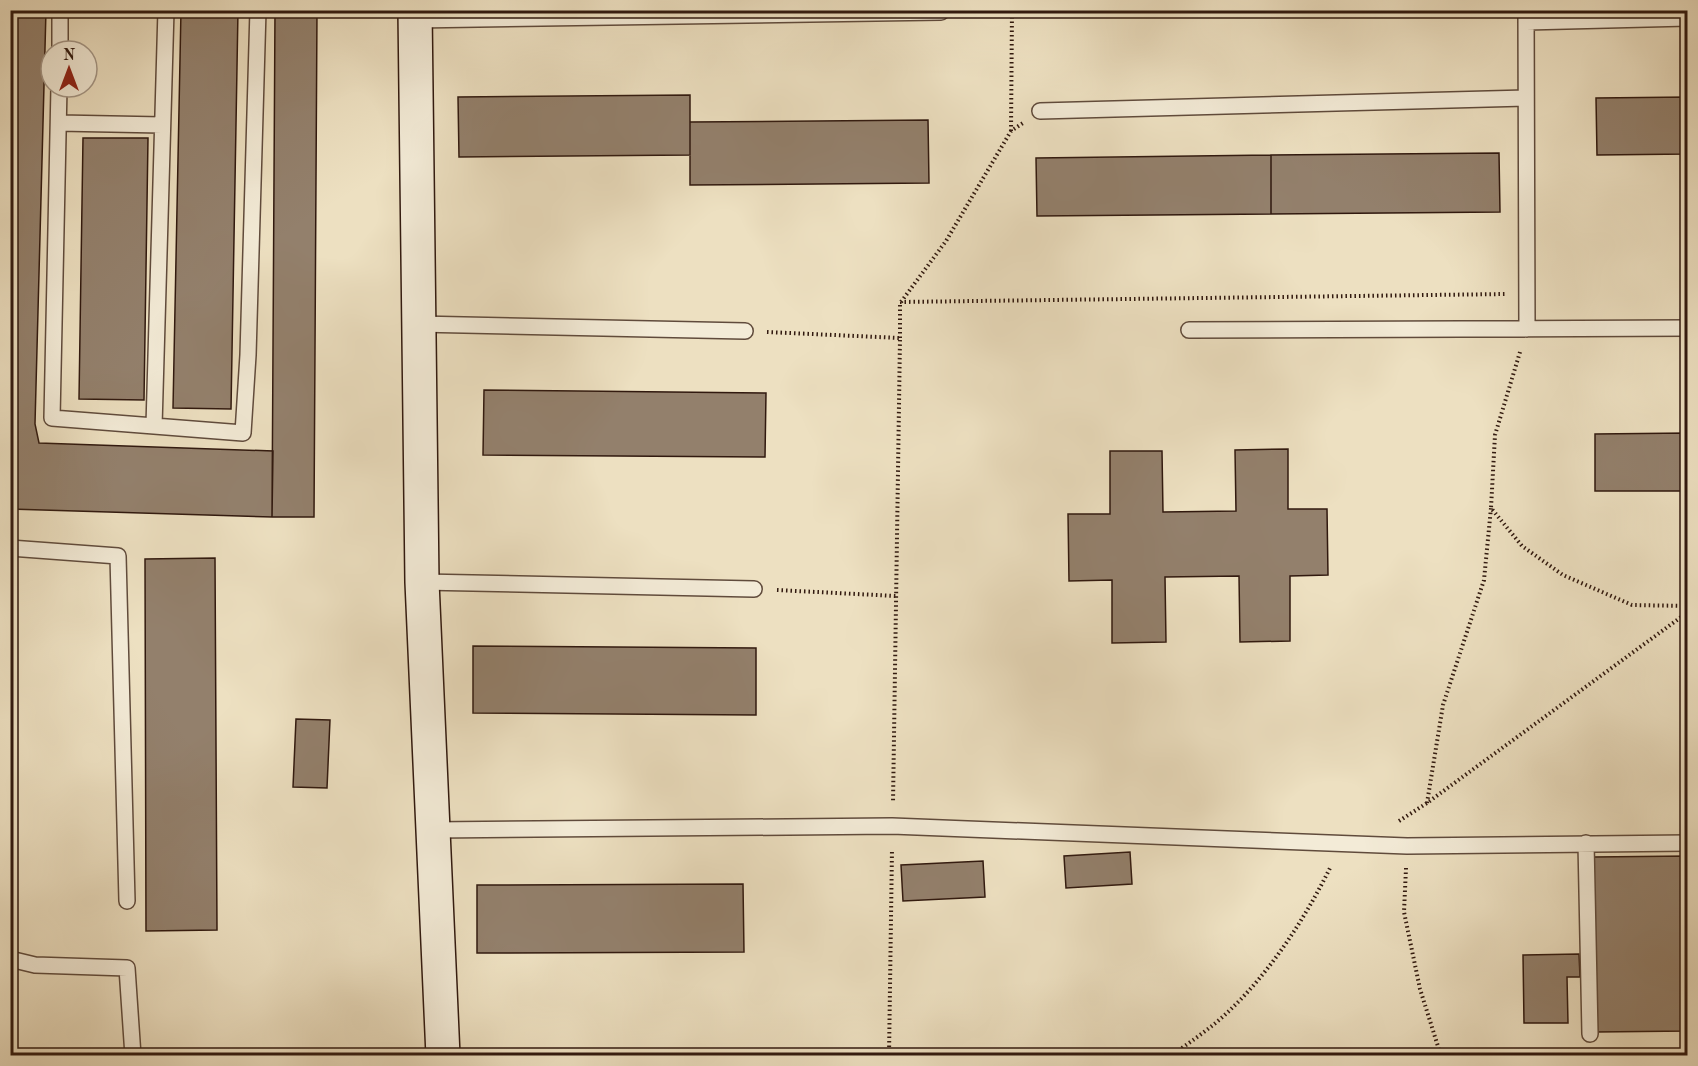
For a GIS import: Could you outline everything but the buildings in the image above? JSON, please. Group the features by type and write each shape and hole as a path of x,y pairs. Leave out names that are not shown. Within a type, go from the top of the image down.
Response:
{"street":[{"path":"415,15 422,582 443,1056"}],"lane":[{"path":"60,10 60,39"},
{"path":"154,426 166,10"},
{"path":"59,99 52,418 243,433 248,356 258,10"},
{"path":"415,15 941,12"},
{"path":"1527,329 1526,16 1688,18"},
{"path":"1040,111 1526,98"},
{"path":"59,123 162,125"},
{"path":"418,324 745,331"},
{"path":"1189,330 1688,328"},
{"path":"10,548 118,556 127,901"},
{"path":"422,582 754,589"},
{"path":"434,830 892,826 1407,846 1688,843"},
{"path":"1586,843 1590,1034"},
{"path":"10,959 35,965 127,968 134,1056"}],"path":[{"path":"1011,131 1012,10"},
{"path":"889,1056 900,302 946,241 1011,131 1040,111"},
{"path":"900,302 1528,294"},
{"path":"1427,803 1443,705 1484,580 1491,508 1494,435 1527,329"},
{"path":"745,331 900,338"},
{"path":"1491,508 1522,546 1563,575 1632,605 1688,606"},
{"path":"754,589 896,596"},
{"path":"1363,844 1427,803 1688,612"},
{"path":"1171,1056 1229,1012 1262,977 1318,892 1343,844"},
{"path":"1407,846 1404,912 1420,989 1441,1056"}]}
